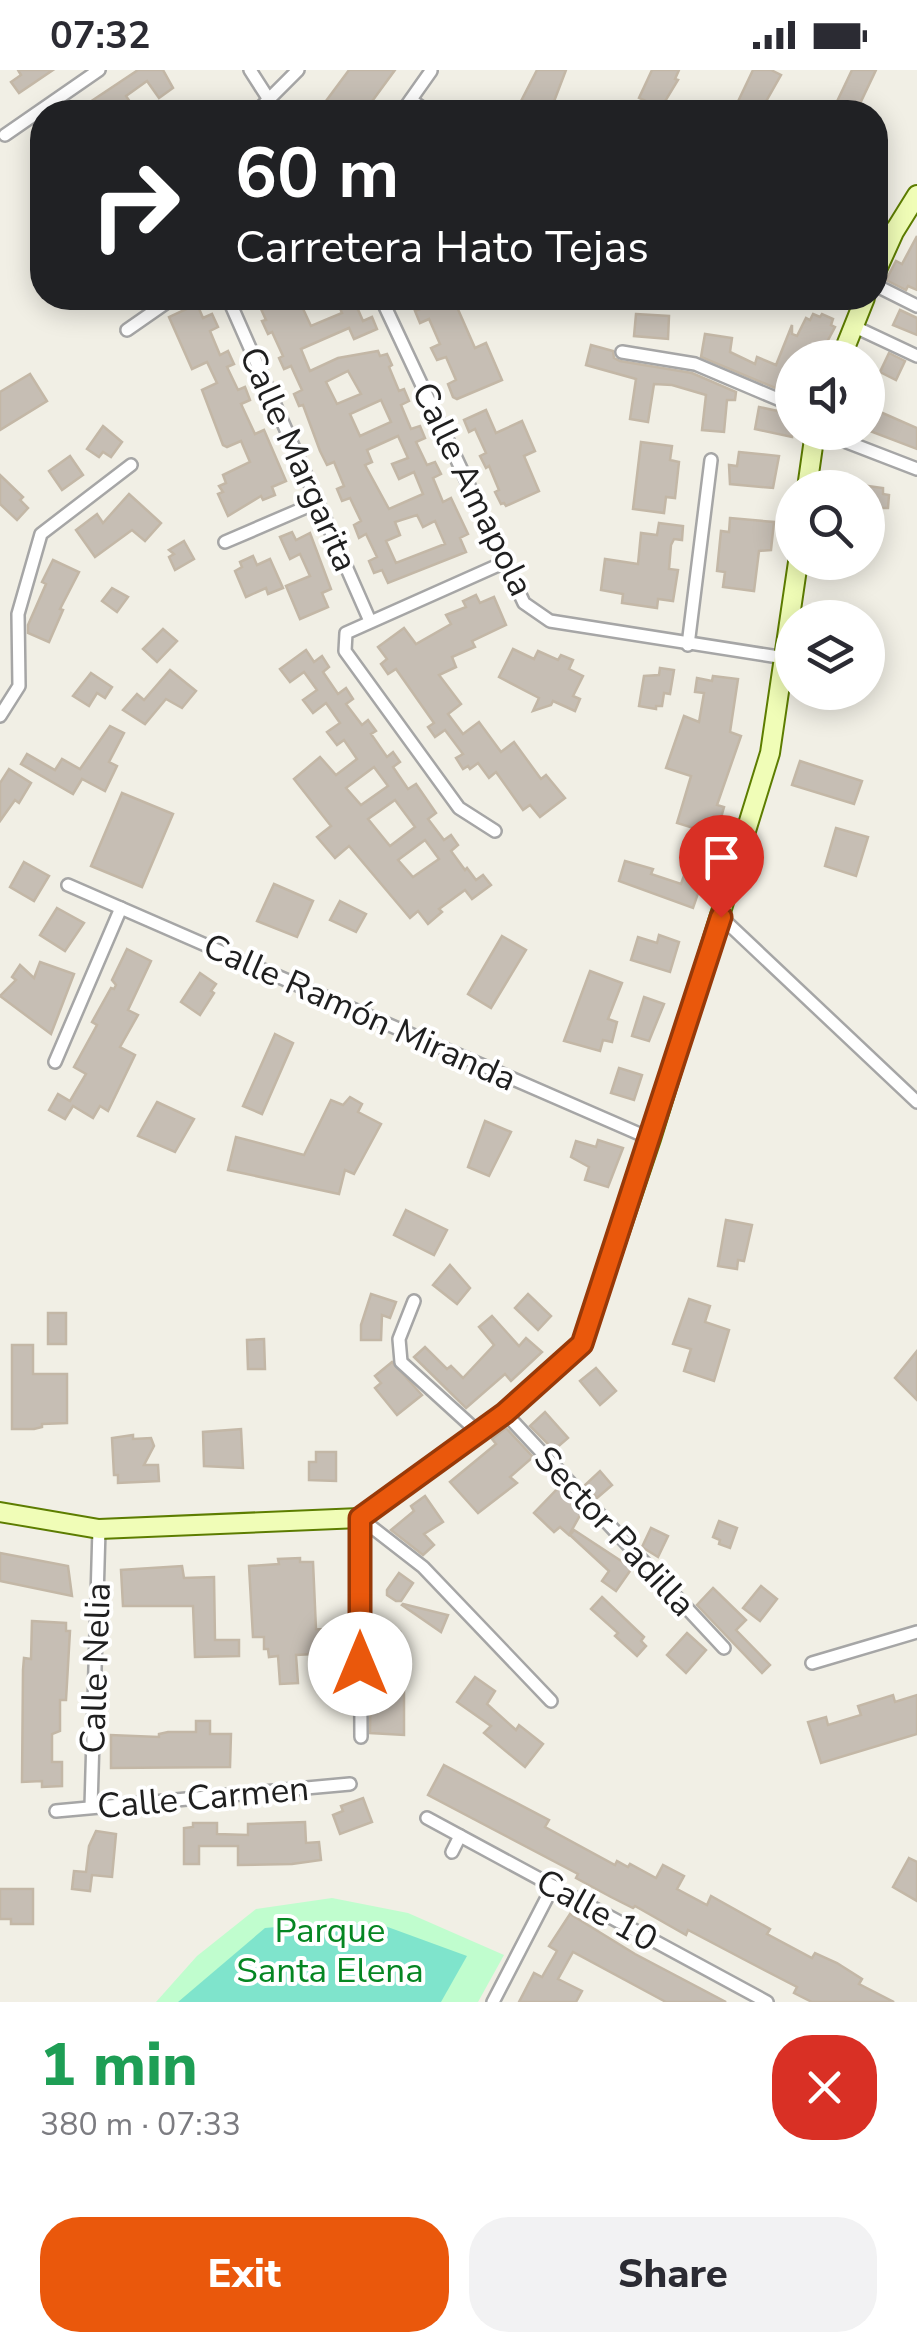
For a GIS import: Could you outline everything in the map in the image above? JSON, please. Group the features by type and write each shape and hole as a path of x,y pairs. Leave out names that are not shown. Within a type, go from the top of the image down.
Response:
{"street":[{"path":"56,100 99,70"},
{"path":"250,70 269,100"},
{"path":"276,100 298,70"},
{"path":"411,100 431,71"},
{"path":"6,135 30,118"},
{"path":"888,245 917,195"},
{"path":"888,229 894,232"},
{"path":"888,292 917,306"},
{"path":"126,330 155,310"},
{"name":"Calle Margarita","path":"233,310 370,621"},
{"name":"Calle Amapola","path":"386,310 524,603 550,622 775,657"},
{"path":"848,340 860,310"},
{"path":"853,326 917,356"},
{"path":"622,352 695,364 775,398"},
{"path":"866,450 917,469"},
{"path":"688,644 711,460"},
{"path":"0,716 19,686 18,614 41,534 131,465"},
{"path":"225,542 318,502"},
{"path":"496,831 459,808 344,652 346,633 503,562"},
{"path":"0,1512 99,1529 360,1518 505,1413 582,1344 721,917 770,753 777,710"},
{"name":"Calle Ramón Miranda","path":"68,885 651,1140"},
{"path":"55,1062 121,908"},
{"path":"721,917 917,1102"},
{"path":"414,1302 399,1339 400,1362 479,1433"},
{"name":"Sector Padilla","path":"505,1413 724,1648"},
{"path":"360,1518 435,1579 551,1701"},
{"path":"360,1518 361,1737"},
{"name":"Calle Nelia","path":"91,1807 99,1529"},
{"path":"812,1663 917,1632"},
{"name":"Calle Carmen","path":"56,1812 350,1784"},
{"name":"Calle 10","path":"427,1818 768,2002"},
{"path":"452,1852 460,1836"},
{"path":"493,2002 554,1886"}],"green space":[{"name":"Parque Santa Elena","path":"332,1898 408,1913 504,1955 478,2002 156,2002 197,1956 256,1909"},
{"name":"Parque Santa Elena","path":"332,1922 385,1926 467,1956 441,2002 178,2002 265,1928"}],"building":[{"path":"18,70 53,70 19,93 11,82 21,75"},
{"path":"138,70 163,70 173,88 159,98 147,81 126,96 129,100 93,100"},
{"path":"349,70 395,70 373,100 327,100"},
{"path":"537,70 566,70 555,100 522,100"},
{"path":"652,70 679,70 675,79 678,80 666,100 639,98"},
{"path":"753,70 771,70 781,75 767,100 739,100"},
{"path":"852,70 876,70 862,100 838,100"},
{"path":"917,236 917,290 908,286 906,290 888,281 896,261 902,264"},
{"path":"184,310 200,310 203,318 212,314 218,327 210,331 220,355 228,351 234,364 227,367 238,390 245,387 250,400 241,404 255,434 264,430 286,481 272,487 275,495 263,500 261,496 228,516 218,494 223,492 219,486 226,483 223,475 250,462 241,441 223,445 202,390 217,383 207,362 192,369 169,317"},
{"path":"261,310 304,310 311,326 342,313 341,310 358,310 363,321 372,317 377,329 354,339 349,328 301,349 310,371 338,358 378,351 380,356 387,354 399,391 404,389 409,401 401,405 411,429 420,426 425,438 416,442 427,465 435,462 441,474 433,478 443,502 451,498 468,534 460,538 466,552 388,583 382,570 374,573 369,561 377,557 366,534 359,538 354,525 361,521 350,498 342,501 337,489 344,486 334,462 327,465 303,405 299,406 294,394 302,390 291,366 284,369 279,358 283,356 272,332 268,334 262,321 266,320","holes":["348,371 361,394 337,404 326,382","381,400 391,422 360,436 350,414","398,436 408,458 392,464 399,479 414,472 423,494 389,509 365,465 372,462 367,450","417,515 423,527 435,521 445,544 396,563 386,541 400,535 395,522"]},
{"path":"458,310 475,348 486,343 502,380 457,399 453,397 448,384 456,380 446,357 437,360 431,348 440,344 429,319 420,323 415,311"},
{"path":"900,310 917,318 917,335 893,325"},
{"path":"636,314 669,316 668,339 634,336"},
{"path":"813,314 833,319 831,325 835,327 828,340 786,340 792,325 792,334 797,336 806,318 810,320"},
{"path":"705,334 732,338 730,352 755,364 757,357 775,365 775,388 701,357"},
{"path":"591,345 613,351 614,358 620,361 692,373 736,392 735,400 727,400 724,432 702,430 706,395 672,385 654,384 648,422 630,419 636,379 586,365"},
{"path":"889,353 905,361 896,380 885,374"},
{"path":"30,374 47,401 0,430 0,392"},
{"path":"759,407 775,410 775,433 755,429"},
{"path":"486,410 496,433 522,421 535,451 524,456 539,491 506,506 501,504 489,466 486,468 480,456 486,453 475,429 469,432 464,420"},
{"path":"885,414 917,428 917,449 885,437"},
{"path":"103,426 122,442 111,457 103,452 99,457 87,449"},
{"path":"641,442 672,446 670,460 679,462 675,498 666,497 664,513 633,509"},
{"path":"739,452 779,456 773,488 730,484 729,465 737,466"},
{"path":"70,456 83,475 62,490 49,471"},
{"path":"0,475 23,497 20,500 28,508 17,520 0,504"},
{"path":"129,494 161,523 145,541 132,530 95,557 76,530 97,514 103,523"},
{"path":"730,518 774,522 771,550 759,551 754,591 723,587 725,572 717,571 721,531 729,532"},
{"path":"659,523 683,526 682,540 674,539 671,545 669,569 678,570 673,601 658,599 657,608 622,603 623,594 601,590 605,559 638,564 641,533 657,535"},
{"path":"292,532 296,540 310,533 331,589 322,593 328,607 300,619 286,586 310,576 300,554 290,559 280,537"},
{"path":"184,541 194,559 175,570 169,557 174,554 169,550"},
{"path":"253,556 257,565 270,559 283,588 268,594 266,588 246,597 235,571 242,567 240,562"},
{"path":"53,560 79,572 49,642 28,633 28,625"},
{"path":"112,588 128,597 117,612 102,601"},
{"path":"476,595 480,603 494,597 506,625 472,641 475,647 452,657 456,667 439,675 461,704 448,714 463,734 479,722 501,752 514,742 541,779 546,775 565,798 540,817 530,805 523,810 496,772 489,778 478,763 463,769 456,758 463,754 445,730 435,737 428,727 434,723 396,669 388,674 381,664 387,659 378,647 404,628 416,644 451,624 446,615 466,607 463,601"},
{"path":"163,629 177,641 157,662 143,649"},
{"path":"513,649 534,659 538,651 558,660 561,655 573,660 569,669 583,676 573,696 580,699 575,711 553,701 533,711 539,698 499,677"},
{"path":"306,650 314,662 322,656 329,667 323,672 338,694 346,688 353,699 346,704 362,725 368,720 376,731 371,734 387,757 393,752 400,762 393,767 408,789 416,784 436,813 428,819 444,840 451,835 458,845 451,851 465,870 476,880 483,875 491,885 472,899 465,890 439,909 442,912 428,924 418,911 410,918 349,846 335,858 317,837 331,826 294,779 320,757 336,775 357,759 344,740 337,745 327,732 340,723 326,703 313,713 303,700 317,690 304,672 290,682 280,669","holes":["374,767 388,786 361,805 346,788","395,800 415,827 390,846 368,819","425,840 439,859 413,877 398,860"]},
{"path":"660,668 674,670 670,694 664,693 662,706 656,709 639,706 644,676 659,675"},
{"path":"170,670 196,691 182,708 166,699 145,724 123,710 137,694 144,700"},
{"path":"91,673 112,687 105,698 97,693 89,706 73,696"},
{"path":"713,676 738,679 730,732 741,736 717,805 724,807 716,835 677,823 691,776 666,768 684,716 699,722 704,693 695,692 697,678 712,681"},
{"path":"110,726 124,733 109,762 117,766 105,791 82,779 73,794 21,764 27,754 55,770 62,759 80,769"},
{"path":"800,761 862,781 854,804 792,785"},
{"path":"9,769 31,783 19,803 15,800 0,821 0,783"},
{"path":"122,793 173,814 142,887 91,866"},
{"path":"836,828 868,837 856,876 825,866"},
{"path":"625,861 653,869 651,874 681,884 686,870 704,876 693,908 619,881"},
{"path":"24,862 49,876 34,901 10,887"},
{"path":"274,884 313,901 297,937 257,921"},
{"path":"340,901 366,914 356,932 330,920"},
{"path":"57,908 84,923 65,951 40,935"},
{"path":"659,935 679,942 670,972 631,960 638,937 657,943"},
{"path":"502,936 526,950 491,1008 468,994"},
{"path":"127,949 151,961 128,1010 138,1015 120,1047 135,1055 108,1111 100,1106 93,1118 73,1106 65,1119 49,1110 58,1094 70,1101 86,1074 74,1067 97,1025 92,1022 116,985 112,980"},
{"path":"40,962 74,974 51,1034 0,996 16,980 12,977 20,965 34,978"},
{"path":"590,971 622,983 608,1019 617,1022 612,1042 603,1040 600,1051 564,1041"},
{"path":"200,973 216,984 200,1015 181,1002"},
{"path":"644,997 664,1004 649,1041 632,1036"},
{"path":"275,1034 293,1043 262,1114 243,1106"},
{"path":"619,1068 642,1075 634,1100 611,1093"},
{"path":"350,1097 362,1104 358,1112 381,1124 354,1174 345,1170 339,1194 228,1170 236,1137 304,1155 331,1100 343,1105"},
{"path":"157,1102 194,1119 175,1152 138,1136"},
{"path":"485,1121 511,1132 489,1176 468,1167"},
{"path":"598,1140 623,1148 608,1187 585,1180 589,1167 571,1157 576,1141 596,1147"},
{"path":"406,1210 447,1230 434,1255 394,1235"},
{"path":"726,1220 752,1225 744,1261 738,1260 737,1269 718,1266"},
{"path":"450,1265 470,1288 457,1304 433,1285"},
{"path":"371,1294 396,1302 390,1318 382,1315 381,1340 361,1340 361,1325"},
{"path":"528,1294 551,1316 538,1330 515,1308"},
{"path":"689,1299 710,1306 705,1322 729,1330 714,1381 684,1371 691,1349 673,1344"},
{"path":"48,1313 66,1313 66,1344 48,1344"},
{"path":"492,1316 519,1346 526,1338 542,1352 511,1381 505,1374 466,1408 414,1357 425,1347 447,1369 451,1366 463,1378 494,1345 479,1327"},
{"path":"264,1339 265,1369 248,1369 247,1340"},
{"path":"12,1345 33,1345 33,1374 67,1374 67,1423 12,1429"},
{"path":"917,1351 917,1400 895,1378"},
{"path":"392,1362 422,1395 397,1415 375,1388 381,1383 375,1376"},
{"path":"596,1368 616,1391 600,1405 580,1381"},
{"path":"545,1412 568,1438 554,1450 530,1426"},
{"path":"506,1428 533,1457 510,1477 517,1483 478,1513 450,1482 496,1444 492,1439"},
{"path":"241,1429 243,1468 204,1466 203,1432"},
{"path":"133,1435 133,1439 151,1438 154,1446 144,1465 158,1465 159,1481 118,1483 112,1438"},
{"path":"316,1452 336,1452 336,1481 309,1480 309,1462 316,1462"},
{"path":"600,1471 612,1485 597,1498 585,1485"},
{"path":"560,1486 583,1510 569,1535 560,1527 554,1532 534,1513"},
{"path":"425,1496 443,1522 424,1534 434,1545 423,1555 391,1530"},
{"path":"719,1521 737,1528 730,1548 713,1537"},
{"path":"651,1528 668,1536 658,1557 642,1547"},
{"path":"574,1530 632,1568 616,1591 602,1581 609,1571 570,1535"},
{"path":"0,1553 68,1566 72,1596 0,1581"},
{"path":"300,1558 300,1562 313,1562 316,1629 347,1630 348,1652 296,1655 298,1683 280,1684 278,1656 269,1657 264,1637 253,1637 249,1566"},
{"path":"182,1566 184,1578 214,1577 215,1640 239,1640 239,1656 195,1657 193,1606 123,1606 121,1570"},
{"path":"399,1573 413,1583 401,1601 396,1601 387,1595 387,1590"},
{"path":"761,1586 777,1599 760,1621 743,1608"},
{"path":"713,1588 746,1620 736,1630 770,1665 762,1673 697,1605"},
{"path":"602,1597 644,1637 641,1641 646,1646 637,1656 591,1609"},
{"path":"402,1605 448,1615 441,1632"},
{"path":"32,1621 66,1623 66,1631 70,1631 66,1700 60,1700 60,1731 52,1734 52,1762 62,1762 62,1786 22,1782 23,1670 24,1658 31,1659"},
{"path":"371,1622 388,1624 387,1631 400,1632 395,1673 404,1673 404,1735 370,1733"},
{"path":"687,1633 706,1650 686,1673 667,1655"},
{"path":"475,1677 495,1691 487,1704 516,1730 519,1725 543,1744 525,1767 484,1733 491,1726 457,1702"},
{"path":"893,1695 895,1702 917,1695 917,1734 821,1763 808,1722 826,1717 828,1725 861,1715 858,1706"},
{"path":"196,1721 210,1721 210,1734 231,1734 230,1767 111,1768 111,1735 159,1737 168,1732 196,1732"},
{"path":"444,1765 549,1820 545,1827 615,1865 617,1861 628,1867 630,1864 656,1878 663,1865 684,1876 677,1889 707,1905 711,1896 770,1929 767,1934 812,1958 815,1953 837,1963 862,1979 859,1984 894,2002 812,2002 794,1993 797,1987 688,1930 686,1935 611,1897 576,1878 578,1874 428,1795"},
{"path":"363,1798 372,1822 340,1834 333,1815 343,1811 341,1806"},
{"path":"305,1822 306,1843 319,1842 321,1860 238,1865 238,1846 199,1846 199,1864 184,1864 184,1828 193,1827 193,1823 217,1823 217,1834 248,1835 248,1824"},
{"path":"96,1831 116,1834 112,1877 92,1875 90,1891 72,1889 74,1871 86,1872 89,1846"},
{"path":"909,1858 917,1862 917,1901 893,1887"},
{"path":"0,1889 33,1889 33,1924 11,1924 11,1919 0,1919"},
{"path":"570,1914 726,2002 666,2002 573,1952 558,1979 582,1991 576,2002 519,2002 534,1973 542,1977 557,1951 549,1946"}],"route":[{"path":"360,1664 360,1518 505,1413 582,1344 721,917"}]}
